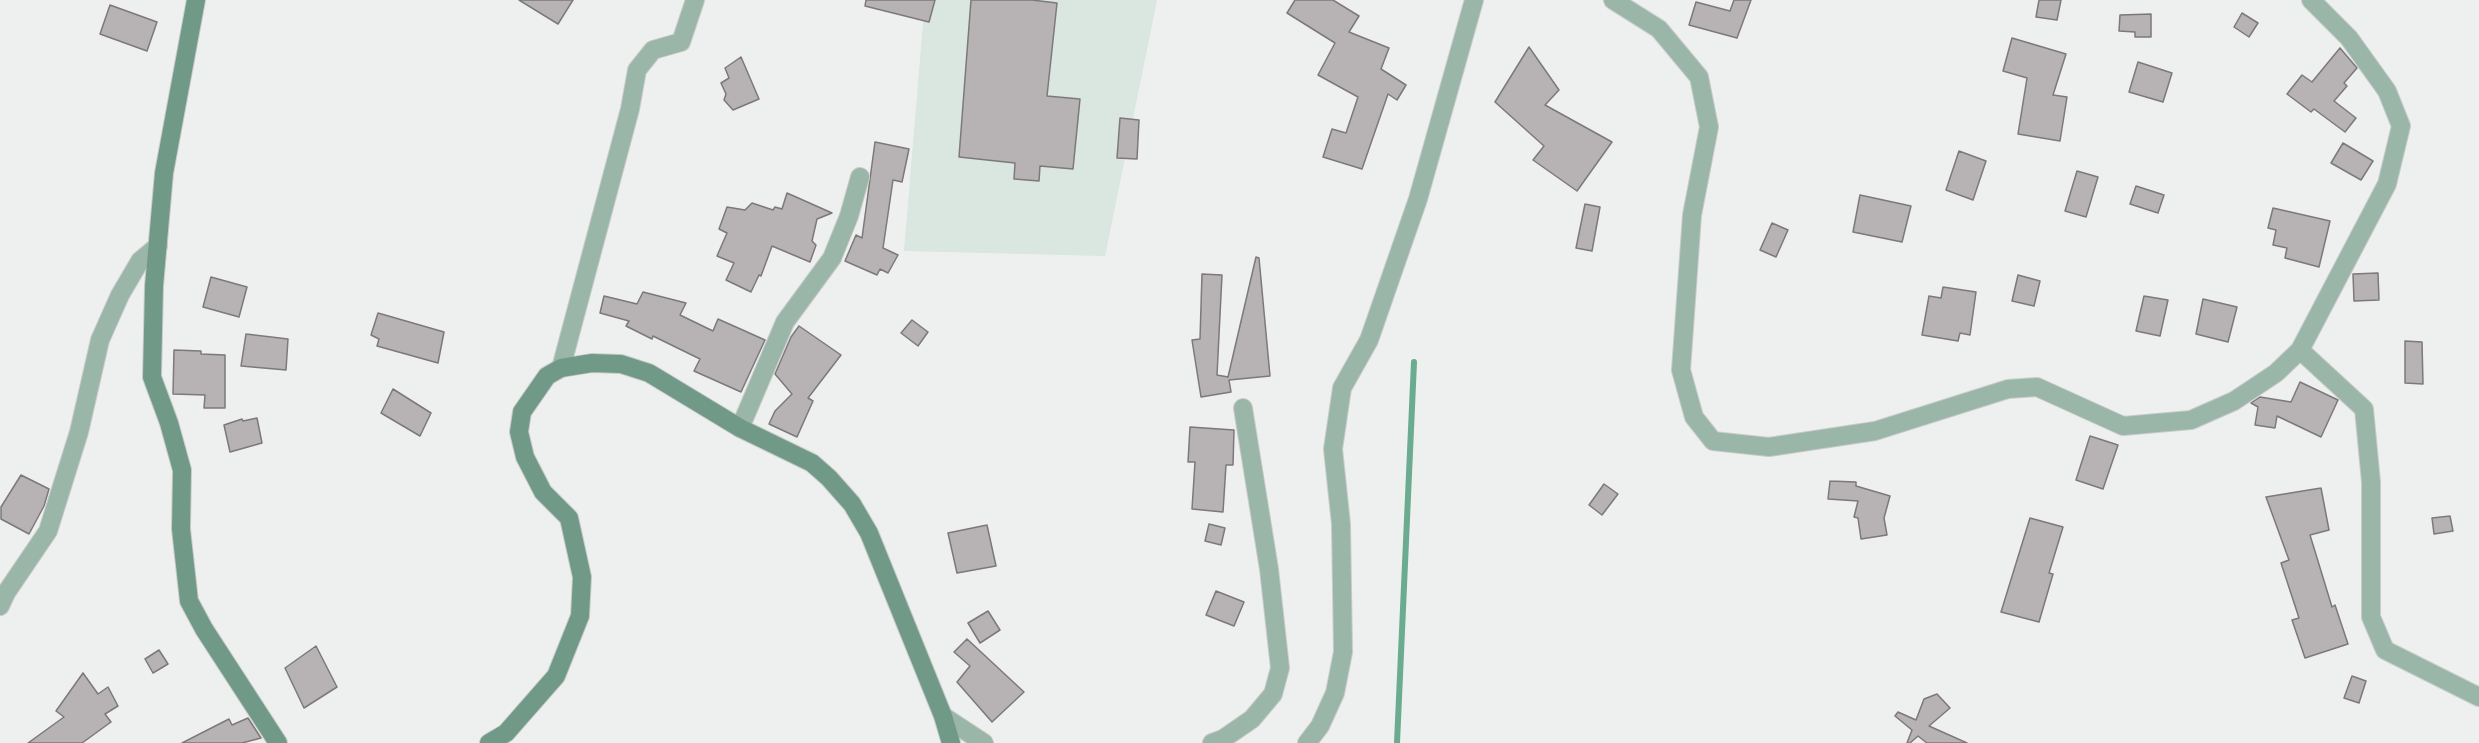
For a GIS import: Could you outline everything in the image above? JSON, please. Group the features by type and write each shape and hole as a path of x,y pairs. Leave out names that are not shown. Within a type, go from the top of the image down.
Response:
{"street":[{"path":"196,0 164,173 152,377 169,423 182,470 182,529 189,601 204,629 278,743"},
{"path":"561,368 628,120 637,70 653,50 681,42 695,0"},
{"path":"1307,743 1320,726 1335,693 1343,652 1341,524 1333,449 1341,388 1369,340 1418,199 1474,0"},
{"path":"1613,0 1659,29 1699,77 1709,127 1692,215 1681,370 1694,417 1713,441 1769,447 1875,431 2008,389 2037,387 2123,426 2192,420 2234,401 2276,373 2300,350 2387,184 2401,126 2387,91 2349,38 2311,0"},
{"path":"740,428 785,322 832,258 849,216 861,177"},
{"path":"0,606 6,593 48,531 79,432 100,340 120,296 141,261 158,246"},
{"path":"2300,350 2364,410 2371,482 2371,617 2385,650 2479,697"},
{"path":"489,743 506,733 556,676 580,616 582,577 569,518 543,492 525,456 519,432 522,412 547,376 561,368 592,363 621,364 649,373 740,428 812,463 830,478 852,504 869,533 944,716 951,743"},
{"path":"1212,743 1223,739 1252,719 1273,694 1280,668 1269,568 1243,408"},
{"path":"944,716 984,743"}],"shaded area":[{"path":"925,0 1157,0 1105,256 904,251"}],"building":[{"path":"519,0 573,0 558,24"},
{"path":"866,0 935,0 929,22 865,6"},
{"path":"971,0 1032,0 1057,3 1047,96 1080,99 1073,169 1040,166 1039,181 1014,179 1015,163 959,157"},
{"path":"1295,0 1333,0 1359,16 1349,32 1389,48 1381,69 1406,85 1397,100 1388,94 1362,169 1323,157 1332,129 1346,133 1358,97 1318,75 1335,43 1287,13"},
{"path":"1734,0 1751,0 1737,38 1689,25 1696,2 1730,11"},
{"path":"2039,0 2061,0 2057,20 2036,17"},
{"path":"110,5 157,22 147,51 100,34"},
{"path":"2242,13 2258,23 2249,37 2234,27"},
{"path":"2151,14 2151,37 2135,37 2135,32 2119,31 2120,15"},
{"path":"2012,38 2066,54 2053,95 2067,97 2060,141 2018,134 2027,78 2003,71"},
{"path":"1529,47 1559,90 1545,105 1612,142 1577,191 1533,160 1544,146 1495,102"},
{"path":"2340,48 2357,68 2344,83 2347,86 2334,101 2356,118 2345,132 2314,109 2311,112 2287,94 2302,75 2312,82"},
{"path":"741,57 759,99 733,110 724,100 726,94 721,83 729,78 725,68"},
{"path":"2138,62 2172,73 2163,102 2129,92"},
{"path":"1120,118 1139,120 1137,159 1117,158"},
{"path":"875,142 909,149 902,182 893,180 883,248 898,255 888,273 880,269 877,275 845,261 856,235 862,238"},
{"path":"2343,143 2373,161 2361,180 2331,163"},
{"path":"1959,151 1986,161 1973,200 1946,190"},
{"path":"2077,171 2098,177 2086,217 2065,211"},
{"path":"2136,186 2164,195 2158,213 2130,204"},
{"path":"787,193 832,213 817,219 812,241 816,245 810,262 772,246 761,276 759,275 751,292 726,280 734,263 717,256 727,233 719,229 727,207 745,210 752,203 773,210 775,207 782,209"},
{"path":"1860,195 1911,206 1902,242 1853,232"},
{"path":"1585,204 1600,207 1592,251 1576,248"},
{"path":"2273,208 2330,221 2319,267 2285,258 2287,248 2273,245 2276,230 2268,228"},
{"path":"1772,223 1788,230 1776,257 1760,250"},
{"path":"1256,257 1259,258 1270,376 1229,380 1231,392 1201,397 1192,340 1200,339 1202,274 1222,275 1217,375 1228,377"},
{"path":"2378,273 2379,300 2354,301 2353,274"},
{"path":"2018,275 2040,281 2034,306 2012,301"},
{"path":"211,277 247,287 239,317 203,307"},
{"path":"1943,287 1976,292 1970,335 1960,333 1958,341 1922,335 1929,296 1941,298"},
{"path":"643,292 686,303 680,315 713,331 718,319 765,340 741,392 694,371 700,359 653,336 652,339 626,326 629,321 600,313 604,296 637,304"},
{"path":"2144,296 2168,300 2160,336 2136,331"},
{"path":"2203,299 2237,307 2228,342 2196,334"},
{"path":"378,313 444,332 438,363 377,346 379,339 371,335"},
{"path":"912,320 928,332 918,346 901,333"},
{"path":"799,326 841,355 808,398 813,401 797,437 769,424 775,411 792,394 775,374 791,337"},
{"path":"246,334 288,339 286,370 241,366"},
{"path":"2405,341 2422,342 2423,384 2405,383"},
{"path":"174,350 225,355 225,408 204,408 205,395 173,394"},
{"path":"2300,382 2338,400 2321,437 2277,416 2275,428 2255,425 2258,407 2251,403 2260,397 2291,402"},
{"path":"393,389 431,413 420,436 381,413"},
{"path":"257,418 262,443 230,452 224,425 242,419 243,421"},
{"path":"1190,427 1234,430 1233,465 1226,465 1223,512 1192,509 1195,462 1188,462"},
{"path":"2090,436 2118,445 2103,489 2076,480"},
{"path":"21,475 49,489 44,506 29,534 1,519 1,507"},
{"path":"1830,481 1856,482 1856,486 1890,496 1884,518 1887,535 1861,539 1858,518 1854,517 1858,501 1828,499"},
{"path":"1604,484 1618,494 1602,515 1589,505"},
{"path":"2321,488 2329,530 2310,535 2332,607 2335,605 2348,644 2305,658 2292,620 2299,618 2281,563 2289,560 2266,497"},
{"path":"2450,516 2453,531 2434,534 2432,518"},
{"path":"2030,518 2063,527 2049,573 2053,574 2039,622 2001,612"},
{"path":"1209,524 1225,528 1221,545 1205,541"},
{"path":"987,525 996,566 957,573 948,533"},
{"path":"1216,591 1244,602 1234,626 1206,615"},
{"path":"988,611 1000,630 980,643 968,623"},
{"path":"967,639 1024,692 992,722 957,682 970,666 954,652"},
{"path":"316,646 337,687 304,708 285,668"},
{"path":"159,650 168,664 153,673 145,659"},
{"path":"83,673 98,694 108,687 118,706 105,714 111,722 82,743 28,743 64,717 56,711"},
{"path":"2352,676 2366,681 2359,703 2344,698"},
{"path":"1937,694 1950,708 1929,726 1967,743 1927,743 1918,736 1907,743 1912,730 1895,716 1898,712 1916,720 1924,699"},
{"path":"248,718 261,738 242,743 182,743 229,719 232,725"}],"waterway":[{"path":"1397,743 1414,362"}]}
